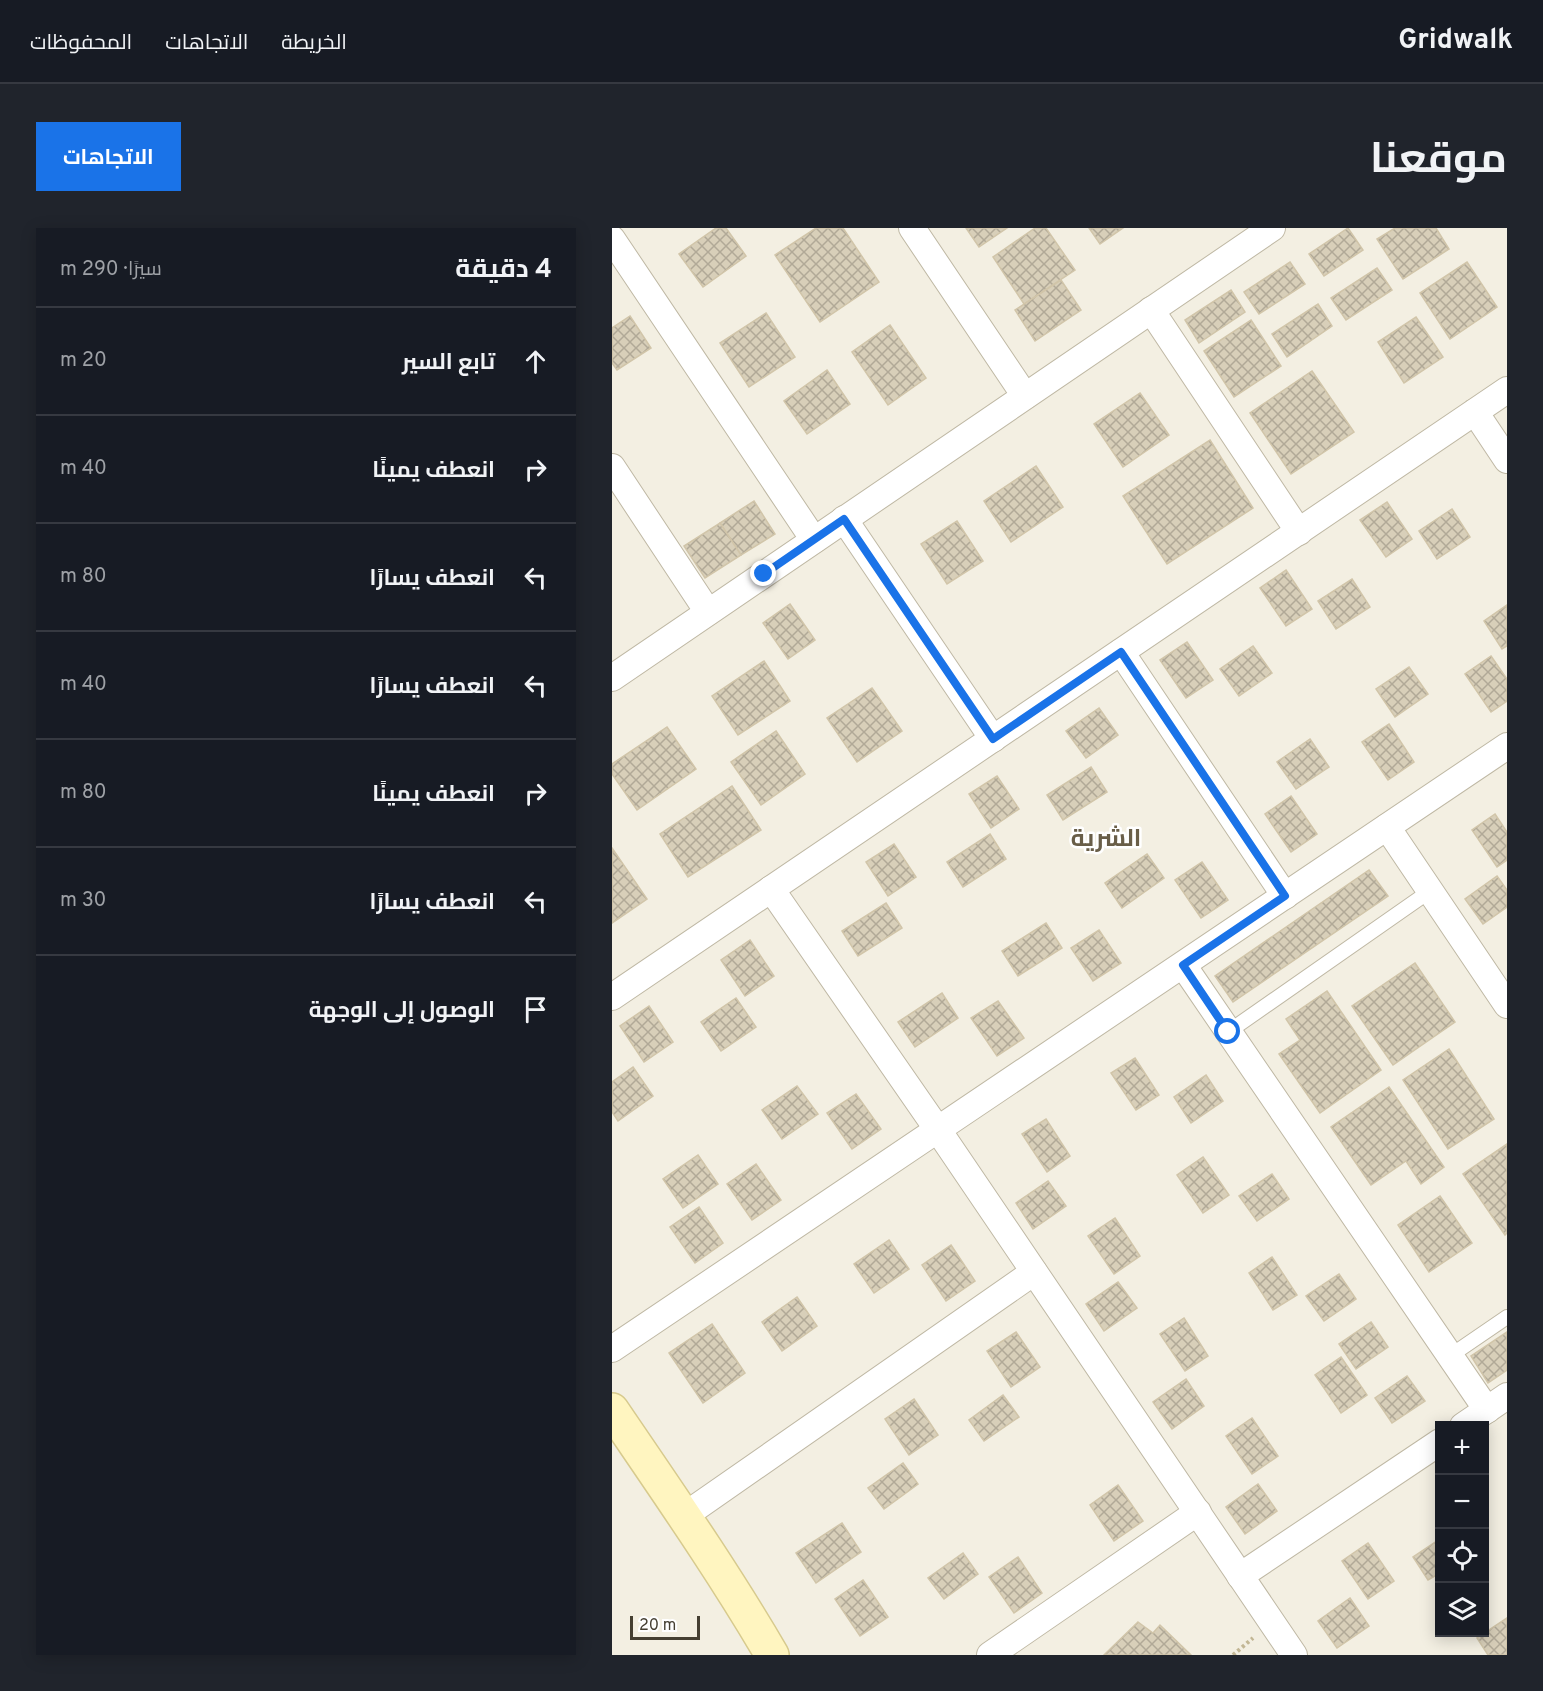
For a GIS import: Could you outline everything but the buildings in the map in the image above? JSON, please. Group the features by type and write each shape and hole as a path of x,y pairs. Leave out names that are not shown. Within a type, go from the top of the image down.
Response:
{"street":[{"path":"912,228 1025,396"},
{"path":"612,678 1151,310 1239,237 1272,228"},
{"path":"612,239 814,540"},
{"path":"1151,310 1299,531"},
{"path":"612,997 1507,390"},
{"path":"1475,412 1507,460"},
{"path":"612,467 708,612"},
{"path":"844,519 993,739"},
{"path":"1121,652 1285,896"},
{"path":"612,1349 1507,746"},
{"path":"1387,827 1507,1005"},
{"path":"771,889 938,1130 1294,1655"},
{"path":"1183,965 1450,1356 1497,1403 1469,1421"},
{"path":"684,1516 1034,1272"},
{"path":"612,1410 684,1516 772,1655"},
{"path":"1240,1576 1435,1445"},
{"path":"990,1655 1198,1512"},
{"path":"750,1655 752,1621"}],"lane":[{"path":"1228,1032 1430,891"},
{"path":"1450,1356 1507,1317"}],"district":[{"name":"الشرية","path":"1106,838"}],"route":[{"path":"764,574 844,519 993,739 1121,652 1285,896 1183,965 1228,1032"}]}
